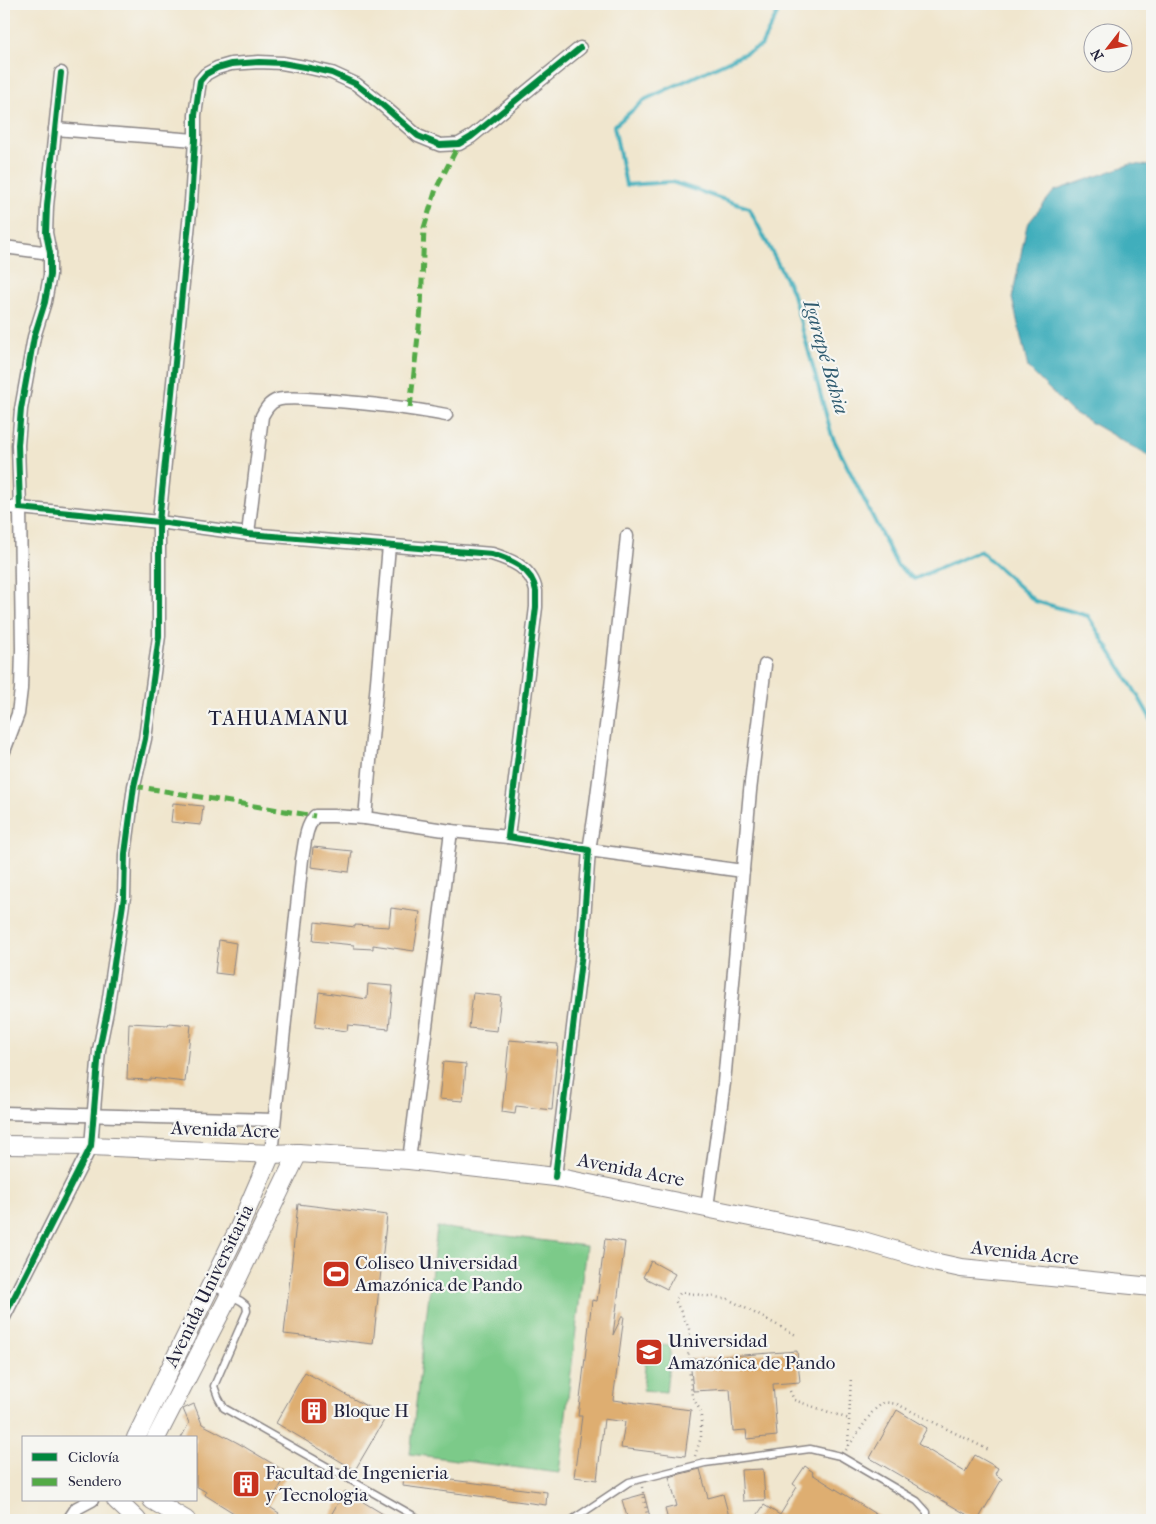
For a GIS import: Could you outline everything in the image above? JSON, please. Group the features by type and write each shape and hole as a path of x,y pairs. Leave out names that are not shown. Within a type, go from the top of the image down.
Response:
{"main road":[{"name":"Avenida Acre","path":"4,1145 92,1146 271,1154 298,1153 409,1160 555,1177 853,1238 961,1268 1152,1287"},
{"name":"Avenida Universitaria","path":"157,1436 229,1296 298,1153"},
{"name":"Avenida Universitaria","path":"137,1436 238,1230 271,1154"},
{"path":"174,1359 193,1367"},
{"path":"118,1502 137,1520"},
{"path":"155,1502 186,1520"}],"street":[{"path":"5,1312 92,1146 100,1050 124,897 125,854 134,786 146,729 159,636 158,522 182,304 195,140 195,115 200,81 206,74 217,68 231,64 259,62 282,63 332,73 356,84 380,102 418,136 440,145 459,144 471,137 580,48"},
{"path":"4,751 18,714 21,689 18,445 21,409 34,337 45,302 50,275 50,253 46,233 47,206 61,72"},
{"path":"54,130 195,140"},
{"path":"4,247 50,253"},
{"path":"248,534 262,416 271,403 279,399 308,399 410,408 446,415"},
{"path":"4,506 158,522 248,534 492,554 511,560 521,566 533,582 536,591 536,607 508,836"},
{"path":"555,1177 581,961 589,850 611,687 627,536"},
{"path":"365,818 389,546"},
{"path":"707,1207 724,1083 750,791 765,665"},
{"path":"271,1154 302,859 306,831 315,816 365,818 451,832 508,836 589,850 743,871"},
{"path":"409,1160 451,832"},
{"path":"4,1113 274,1120"},
{"path":"69,1520 77,1508 88,1502"}],"lane":[{"path":"211,1285 246,1305 247,1312 214,1386 224,1408 421,1520"},
{"path":"572,1520 629,1482 705,1464 810,1449 840,1456 917,1500 927,1512 927,1520"}],"path":[{"path":"692,1467 700,1437 701,1412 692,1396 688,1357 689,1328 675,1300 681,1292 728,1299 796,1335"},
{"path":"848,1448 851,1376"},
{"path":"790,1390 794,1400 849,1419"},
{"path":"840,1456 848,1448 873,1411 884,1402 897,1404 991,1451"},
{"path":"640,1479 648,1520"}],"green space":[{"path":"437,1227 586,1246 559,1473 410,1454"},
{"path":"647,1344 671,1346 666,1392 643,1390"}],"water":[{"path":"1131,164 1152,166 1152,458 1071,411 1028,368 1012,298 1027,225 1054,191"}],"building":[{"path":"173,803 203,806 201,825 171,822"},
{"path":"313,847 352,851 349,872 311,867"},
{"path":"391,908 420,912 414,951 373,945 373,949 354,948 354,945 313,941 315,922 355,927 355,925 389,927"},
{"path":"219,940 236,943 232,975 215,973"},
{"path":"368,984 393,986 389,1029 348,1025 347,1031 315,1027 319,992 367,999"},
{"path":"473,993 501,996 497,1031 469,1028"},
{"path":"129,1023 191,1025 185,1082 150,1078 150,1080 127,1079"},
{"path":"509,1040 558,1044 552,1110 516,1106 515,1114 502,1112"},
{"path":"443,1062 466,1064 463,1101 439,1099"},
{"name":"Coliseo Universidad Amazónica de Pando","path":"298,1204 387,1215 373,1344 284,1334"},
{"path":"605,1239 625,1242 613,1335 622,1316 624,1316 613,1400 691,1410 685,1456 621,1448 625,1422 604,1419 597,1480 574,1477 582,1416 578,1416 592,1300 597,1301"},
{"path":"651,1261 675,1274 667,1289 643,1277"},
{"path":"797,1351 800,1382 773,1384 777,1436 747,1439 746,1430 733,1431 730,1389 693,1391 690,1359"},
{"path":"305,1372 386,1417 355,1470 276,1423"},
{"name":"Facultad de Ingenieria y Tecnologia","path":"194,1404 202,1424 288,1473 268,1506 279,1513 274,1520 245,1520 205,1495 206,1492 198,1487 198,1436 182,1436 189,1423 183,1409"},
{"path":"897,1410 927,1428 918,1444 965,1472 975,1455 998,1468 995,1474 1002,1479 978,1520 870,1458"},
{"path":"805,1466 813,1472 812,1474 885,1520 754,1520 764,1505 780,1515 797,1487 793,1484"},
{"path":"700,1469 708,1498 723,1494 730,1520 668,1520 665,1509 677,1506 669,1477"},
{"path":"763,1469 765,1500 743,1501 741,1470"},
{"path":"404,1474 547,1492 546,1505 403,1486"},
{"path":"345,1491 393,1520 328,1520"},
{"path":"644,1494 650,1517 628,1520 622,1500"}],"waterway":[{"name":"Igarapé Bahia","path":"782,4 761,46 646,99 614,126 626,185 672,182 749,208 792,291 832,436 897,565 914,579 980,551 1035,601 1088,616 1152,721"}],"marked path":[{"path":"410,408 421,309 424,228 436,189 459,144"},
{"path":"134,786 315,816"}],"cycle path":[{"path":"4,1317 91,1146 99,1050 107,1011 124,897 125,854 134,786 145,739 159,636 159,522 191,202 195,115 200,81 206,74 217,68 231,64 259,62 282,63 332,73 356,84 418,136 440,145 459,144 471,137 580,48"},
{"path":"61,73 47,206 46,233 50,253 50,275 45,302 34,337 21,409 18,445 20,508 159,522 248,534 492,554 520,566 534,583 536,607 508,837 589,850 581,961 555,1177"}],"place":[{"name":"Coliseo Universidad Amazónica de Pando","path":"336,1274"},
{"name":"Universidad Amazónica de Pando","path":"649,1352"},
{"name":"Bloque H","path":"314,1411"},
{"name":"Facultad de Ingenieria y Tecnologia","path":"246,1484"}],"district":[{"name":"TAHUAMANU","path":"279,718"}]}
